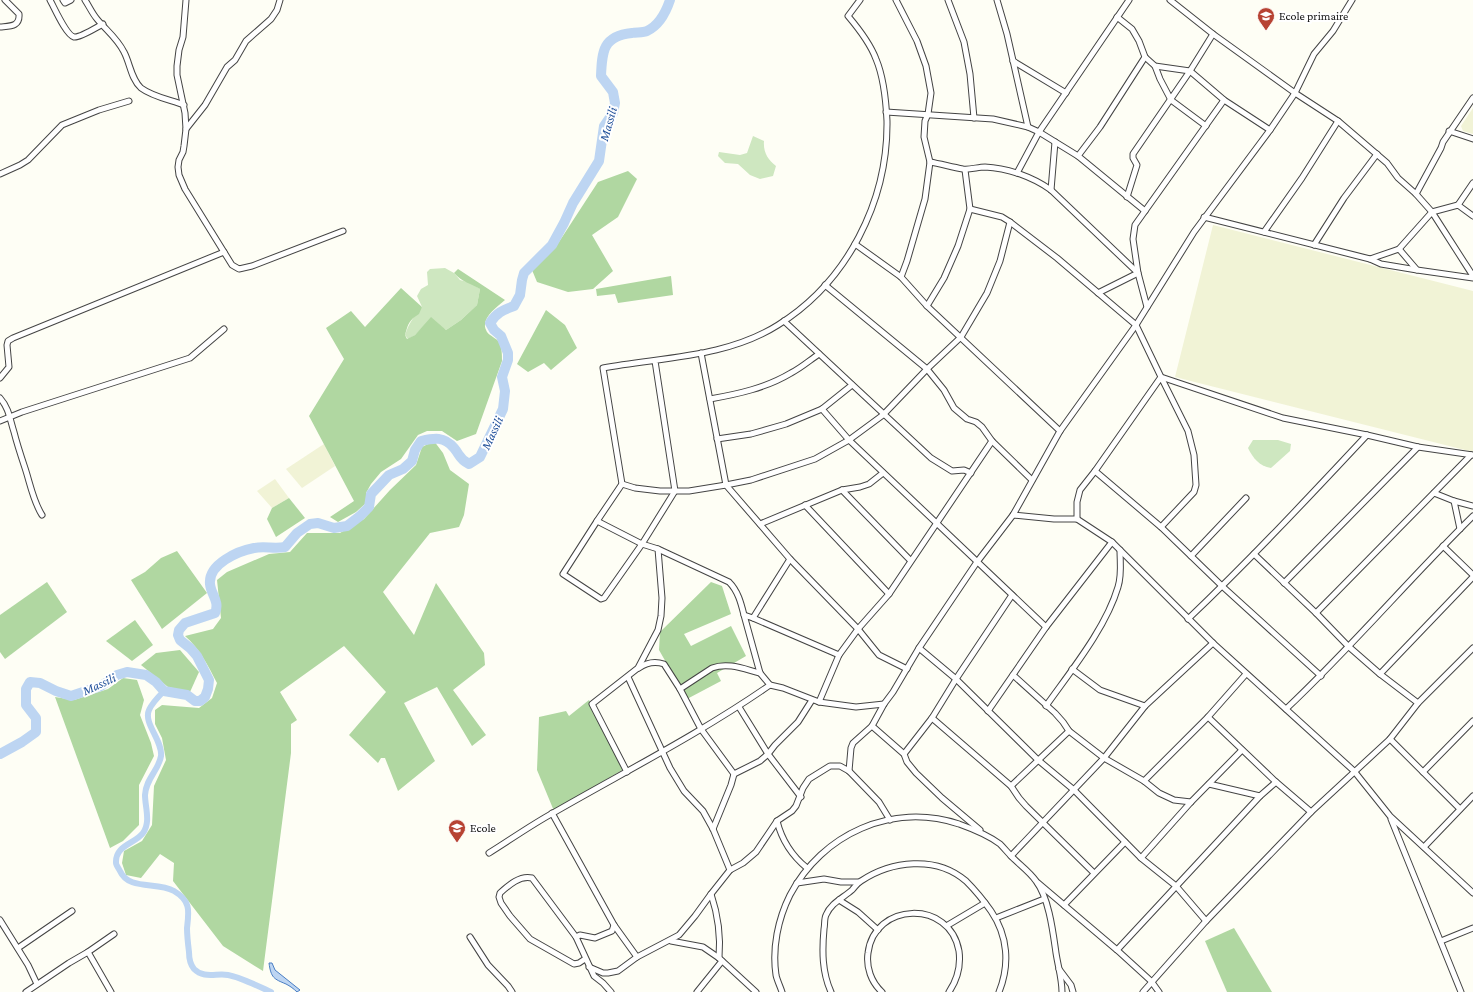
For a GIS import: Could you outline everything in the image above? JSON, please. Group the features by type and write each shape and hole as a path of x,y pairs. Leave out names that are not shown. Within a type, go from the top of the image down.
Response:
{"street":[{"path":"0,27 14,26 19,19 19,14 5,0"},
{"path":"50,0 66,31 72,36 77,36 102,24"},
{"path":"62,0 65,3 71,0"},
{"path":"86,0 96,18 114,36 122,48 138,85 154,94 184,105"},
{"path":"186,0 183,37 179,50 177,66 184,105 186,129 183,152 179,160 179,175 185,189 232,265 239,269 252,266 343,231"},
{"path":"186,129 205,105 227,67 235,60 246,41 271,19 280,0"},
{"path":"655,360 675,491 642,544 604,598 601,599 563,574 622,484 603,368 655,360 701,353 747,340 778,325 811,300 825,285 852,250 868,218 881,179 887,142 886,102 882,78 876,59 862,32 848,16 860,0"},
{"path":"896,0 917,41 926,66 931,93 928,114 925,122 924,137 930,162 925,199 907,261 900,277"},
{"path":"997,0 1007,34 1028,127"},
{"path":"1017,173 1039,132 1129,0"},
{"path":"1170,0 1213,34 1295,93 1338,121 1387,163 1398,178 1416,194 1432,212 1473,277"},
{"path":"849,771 852,755 851,748 853,743 872,726 919,648 977,562 1013,515 1060,431 1136,326 1204,217 1270,130 1295,93 1314,54 1333,31 1352,0"},
{"path":"951,1 964,42 970,74 974,118"},
{"path":"1117,17 1132,29 1146,57 1155,66 1171,100 1206,126"},
{"path":"1127,197 1137,165 1133,158 1133,154 1171,100 1213,34"},
{"path":"1078,156 1100,127 1146,57"},
{"path":"1013,61 1066,94"},
{"path":"1155,66 1190,71 1224,100 1270,130"},
{"path":"1416,194 1449,131 1473,98"},
{"path":"1147,307 1138,273 1133,239 1136,225 1224,100"},
{"path":"0,174 28,160 62,125 94,112 129,101"},
{"path":"886,112 994,119 1028,127 1078,156 1145,211"},
{"path":"1264,232 1302,178 1338,121"},
{"path":"1449,131 1473,139"},
{"path":"1051,190 1055,142"},
{"path":"1314,245 1344,198 1377,154"},
{"path":"930,162 950,165 965,170 984,167 1017,173 1042,184 1051,190 1138,273"},
{"path":"927,306 944,278 958,246 970,209 965,170"},
{"path":"1370,259 1399,249 1432,212 1458,205 1473,183"},
{"path":"1458,205 1473,216"},
{"path":"970,209 1002,217 1010,222 1057,258 1136,326 1188,431 1194,455 1196,485 1194,492 1161,527"},
{"path":"1204,217 1370,259 1381,264 1473,277"},
{"path":"622,484 648,490 675,491 689,491 726,486 751,480 815,459 850,440 883,415 927,369 961,337 987,293 1000,261 1010,222"},
{"path":"855,244 900,277 927,306 1060,431"},
{"path":"1399,249 1417,270"},
{"path":"0,378 9,367 7,345 8,341 13,338 224,252"},
{"path":"1098,293 1138,273"},
{"path":"825,285 927,369 940,385 954,408 967,419 976,422 982,427 992,441 1032,480"},
{"path":"784,321 883,415 937,462 952,471 964,470 971,473"},
{"path":"0,421 44,404 190,358 224,329"},
{"path":"701,353 726,486 790,559 858,629 878,655 907,669"},
{"path":"710,399 742,393 769,384 791,373 819,354"},
{"path":"1161,377 1283,418 1418,447 1472,455"},
{"path":"1077,519 1077,502 1080,490 1161,377"},
{"path":"717,439 751,434 786,424 822,409 852,385"},
{"path":"0,398 5,403 10,416 29,483 42,515"},
{"path":"822,409 883,473 1046,627"},
{"path":"1188,619 1254,554 1367,435"},
{"path":"819,702 839,655 858,629 889,594 910,560 992,441"},
{"path":"1284,583 1418,447"},
{"path":"1316,613 1472,455"},
{"path":"1095,471 1161,527 1222,586 1321,676"},
{"path":"760,524 842,490 869,484 883,473"},
{"path":"842,490 910,560"},
{"path":"1434,493 1454,501 1473,506"},
{"path":"1191,556 1246,498"},
{"path":"1454,501 1460,529"},
{"path":"806,505 889,594"},
{"path":"1013,515 1054,519 1077,519 1112,542 1213,643 1354,771 1390,816 1473,893"},
{"path":"1286,709 1321,676 1473,516"},
{"path":"597,521 642,544 658,549 729,582 736,590 742,604 760,673 770,686"},
{"path":"988,711 1046,627 1112,542"},
{"path":"1380,674 1473,576 1443,546"},
{"path":"638,668 658,630 661,616 662,598 658,549"},
{"path":"1046,706 1095,636 1112,603 1121,573 1120,550"},
{"path":"1254,554 1316,613 1348,646 1380,674 1418,703"},
{"path":"753,618 790,559"},
{"path":"904,754 932,718 1012,595"},
{"path":"744,615 839,655"},
{"path":"1011,856 1104,758 1145,706 1213,643"},
{"path":"919,648 956,679 1038,760 1074,790 1141,858 1176,886 1206,921"},
{"path":"1143,992 1206,921 1311,812 1390,739 1418,703 1473,648"},
{"path":"628,772 592,704 638,668 657,662 664,664 680,689 701,729 734,774"},
{"path":"680,689 712,668 718,666 736,666 760,673"},
{"path":"1072,669 1100,690 1145,706"},
{"path":"1144,781 1208,717 1246,674"},
{"path":"1013,675 1063,722 1069,731 1104,758 1144,781 1159,793 1174,800 1191,802"},
{"path":"628,677 670,768 684,791 703,811 713,829 730,870"},
{"path":"489,853 552,813 628,772 739,707 770,686 783,688 819,702 856,707 884,704"},
{"path":"713,829 734,774 760,761 768,754 798,722 812,700"},
{"path":"739,707 768,754 801,797"},
{"path":"1208,717 1276,782 1311,812"},
{"path":"932,718 1012,786 1019,798 1094,873"},
{"path":"1423,772 1473,721"},
{"path":"872,726 904,754 907,762 916,773 942,798 985,835 999,844 1037,882 1117,950 1151,982 1159,992"},
{"path":"1012,786 1069,731"},
{"path":"1390,739 1460,809"},
{"path":"1141,858 1191,802 1242,750"},
{"path":"589,967 603,973 608,973 622,968 637,957 670,941 685,929 730,870 743,863 756,852 777,821 792,812 809,779 813,775 830,766 840,766 849,771 879,802 890,820"},
{"path":"1117,950 1260,796 1276,782"},
{"path":"1209,784 1260,796"},
{"path":"1424,847 1473,796"},
{"path":"552,813 614,925 637,957"},
{"path":"1390,816 1461,992"},
{"path":"782,992 776,975 776,951 778,935 786,904 807,868 829,847 850,833 873,824 915,817 933,818 957,823 985,835"},
{"path":"777,821 786,844 799,862 807,868"},
{"path":"1064,905 1125,842"},
{"path":"831,992 824,971 823,956 825,916 829,909 859,882 872,874 892,867 913,864 927,864 952,872 965,880 996,918 1005,942 1007,960 1005,976 999,992"},
{"path":"585,959 574,964 530,939 501,903 499,897 500,893 522,878 532,878 576,937 594,976 612,992"},
{"path":"797,883 824,879 841,882 859,882"},
{"path":"1037,882 1044,899 1054,934 1062,992"},
{"path":"697,992 720,960 720,932 716,908 711,894"},
{"path":"996,918 1044,899"},
{"path":"839,900 858,912 878,930"},
{"path":"948,926 985,903"},
{"path":"18,948 72,911"},
{"path":"882,992 874,983 868,965 869,947 878,930 891,919 908,913 926,914 948,926 954,936 958,944 960,962 953,986 949,992"},
{"path":"0,920 30,968 37,984"},
{"path":"576,937 583,935 590,938 602,936 612,932 614,925"},
{"path":"1441,941 1473,928"},
{"path":"26,992 114,934"},
{"path":"470,937 488,965 512,992"},
{"path":"670,941 703,947 756,992"},
{"path":"88,952 110,992"},
{"path":"1059,969 1073,992"}],"green space":[{"path":"1473,108 1473,134 1463,131 1461,126"},
{"path":"753,136 764,141 764,149 771,161 776,166 773,176 760,179 750,175 738,164 725,163 718,156 719,152 740,155 747,153"},
{"path":"628,171 637,179 618,217 592,235 613,271 593,289 568,292 537,282 532,270 555,248 598,182"},
{"path":"1213,225 1473,291 1473,452 1175,377"},
{"path":"445,268 454,273 460,280 471,283 480,289 477,305 461,320 446,330 436,323 422,328 408,339 405,335 408,327 422,307 417,296 421,289 428,285 427,272 430,269"},
{"path":"458,269 505,300 493,310 485,323 487,332 500,344 502,361 476,434 457,441 442,431 427,431 418,435 401,459 381,472 371,484 366,493 366,503 356,512 338,522 330,517 354,501 309,416 344,359 326,328 351,311 365,327 401,288 422,307 419,314 411,320 408,325 405,335 407,339 415,335 431,317 446,330 461,320 477,305 480,289 457,276 454,273"},
{"path":"671,276 673,295 618,303 615,294 597,296 596,289"},
{"path":"546,310 565,325 577,348 551,370 544,363 528,372 517,364"},
{"path":"1253,440 1278,440 1291,444 1290,451 1271,468 1267,467 1257,461 1248,448"},
{"path":"434,441 443,453 450,470 469,484 464,515 459,527 430,533 383,592 414,635 436,583 484,653 485,665 453,690 486,735 472,746 437,687 404,703 435,761 398,791 385,758 381,758 378,763 349,735 386,692 344,646 280,692 297,720 291,724 291,753 263,971 223,946 173,881 174,863 160,854 141,878 126,875 122,863 124,851 142,841 152,825 154,786 166,760 162,738 155,724 155,710 162,705 199,708 212,698 217,683 199,652 185,636 213,629 221,618 217,580 227,572 269,554 290,552 307,533 340,533 364,519 390,490 416,465 422,447"},
{"path":"324,444 335,466 302,488 286,469"},
{"path":"275,479 289,498 272,508 257,491"},
{"path":"289,498 305,518 276,537 267,519 272,508"},
{"path":"177,551 207,593 162,629 131,580 145,572 161,558"},
{"path":"47,582 67,612 5,659 0,652 0,615"},
{"path":"711,582 722,586 731,614 684,634 691,646 731,626 746,656 717,673 721,681 687,699 659,650 660,632"},
{"path":"135,620 153,645 132,661 106,641"},
{"path":"180,650 199,672 190,692 168,687 141,665 156,653"},
{"path":"123,678 137,680 144,700 140,715 151,743 154,756 139,785 139,825 123,841 110,848 55,697 74,700 108,689"},
{"path":"589,700 624,769 554,811 537,770 539,717 566,711 569,716"},
{"path":"1234,928 1272,992 1227,992 1205,941"}],"water":[{"path":"269,963 272,963 275,970 300,990 297,992 276,979 272,975"}],"waterway":[{"name":"Massili","path":"0,754 22,742 36,732 36,718 26,705 26,689 30,682 40,683 71,696 101,686 117,675 127,672 146,675 156,682 164,691 187,695 195,701 200,701 205,697 209,680 197,656 180,640 178,635 179,630 185,623 215,613 216,601 210,584 214,570 219,565 233,555 247,550 258,547 285,547 297,533 310,524 318,523 334,528 347,526 369,507 371,494 389,475 403,469 412,461 415,450 421,441 430,439 446,441 454,448 461,459 469,464 480,457 503,409 505,391 502,377 508,360 508,353 501,336 494,330 490,323 500,312 514,306 520,295 524,273 552,245 573,203 599,161 604,126 613,113 615,103 613,92 601,76 602,59 606,46 615,37 645,32 652,28 662,18 670,0"},
{"path":"164,691 152,705 148,715 161,750 161,756 158,766 146,789 147,824 140,837 122,848 117,857 116,864 124,877 130,881 144,885 167,888 180,895 186,903 188,907 187,931 190,959 194,969 206,975 233,976 271,992"}],"place":[{"name":"Ecole primaire","path":"1266,31"},
{"name":"Ecole","path":"457,843"}]}
